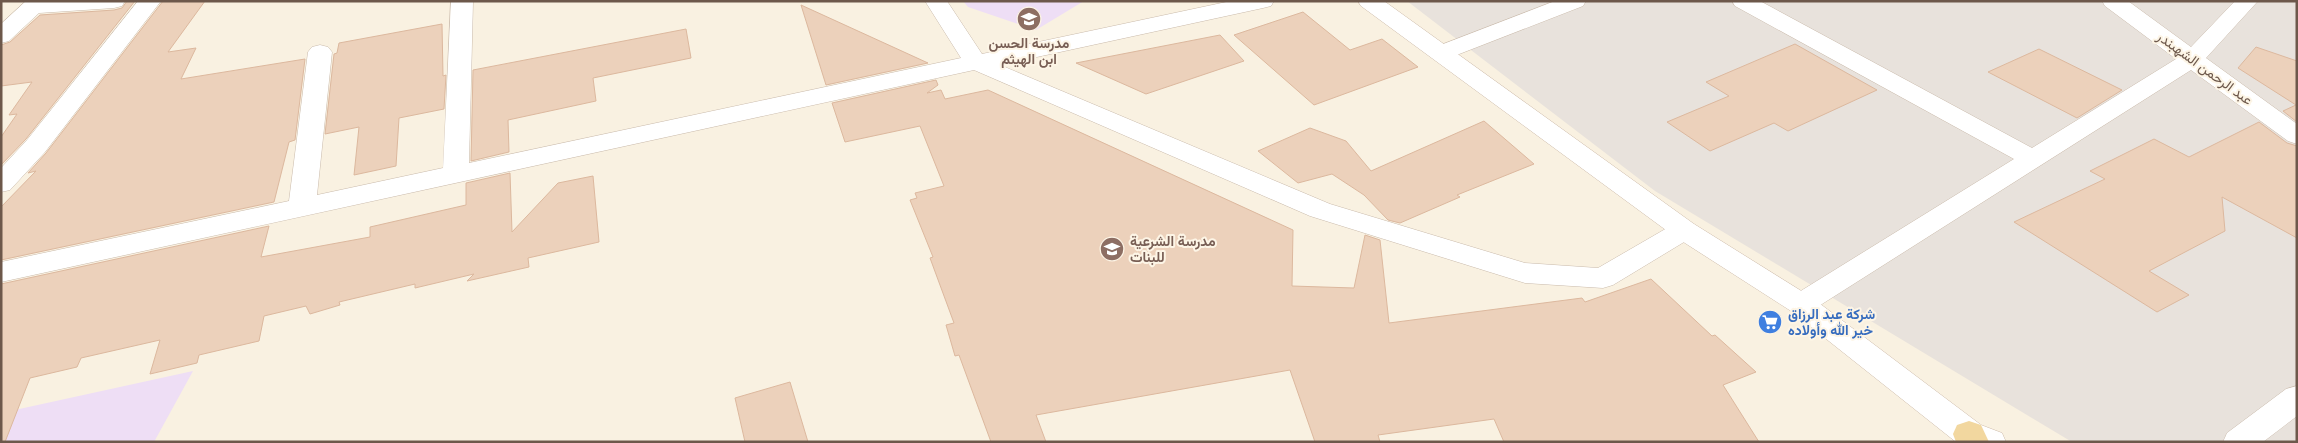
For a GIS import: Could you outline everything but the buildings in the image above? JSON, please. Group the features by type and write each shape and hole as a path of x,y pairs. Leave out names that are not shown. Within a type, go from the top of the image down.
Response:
{"street":[{"path":"1,36 36,4 114,1"},
{"path":"1,184 36,146 150,1"},
{"path":"456,174 462,1"},
{"path":"936,1 976,63 1320,210 1525,273 1603,278 1684,230"},
{"path":"1,272 1263,1"},
{"path":"1369,1 1684,230 1801,304 1977,439"},
{"path":"1441,53 1574,1"},
{"path":"1743,1 2033,159"},
{"name":"عبد الرحمن الشهبندر","path":"2113,1 2297,136"},
{"path":"1801,304 2192,59 2247,1"},
{"path":"302,208 320,52"},
{"path":"2239,442 2297,398"}],"shaded area":[{"name":"مدرسة الحسن ابن الهيثم","path":"963,1 1084,1 1036,30 968,7"},
{"path":"1407,1 2297,1 2297,442 2072,442 1655,191"},
{"path":"193,371 154,442 1,442 1,413"}],"place":[{"name":"مدرسة الحسن ابن الهيثم","path":"1029,19"},
{"name":"مدرسة الشرعية للبنات","path":"1112,249"},
{"name":"شركة عبد الرزاق خير الله وأولاده","path":"1770,322"}]}
